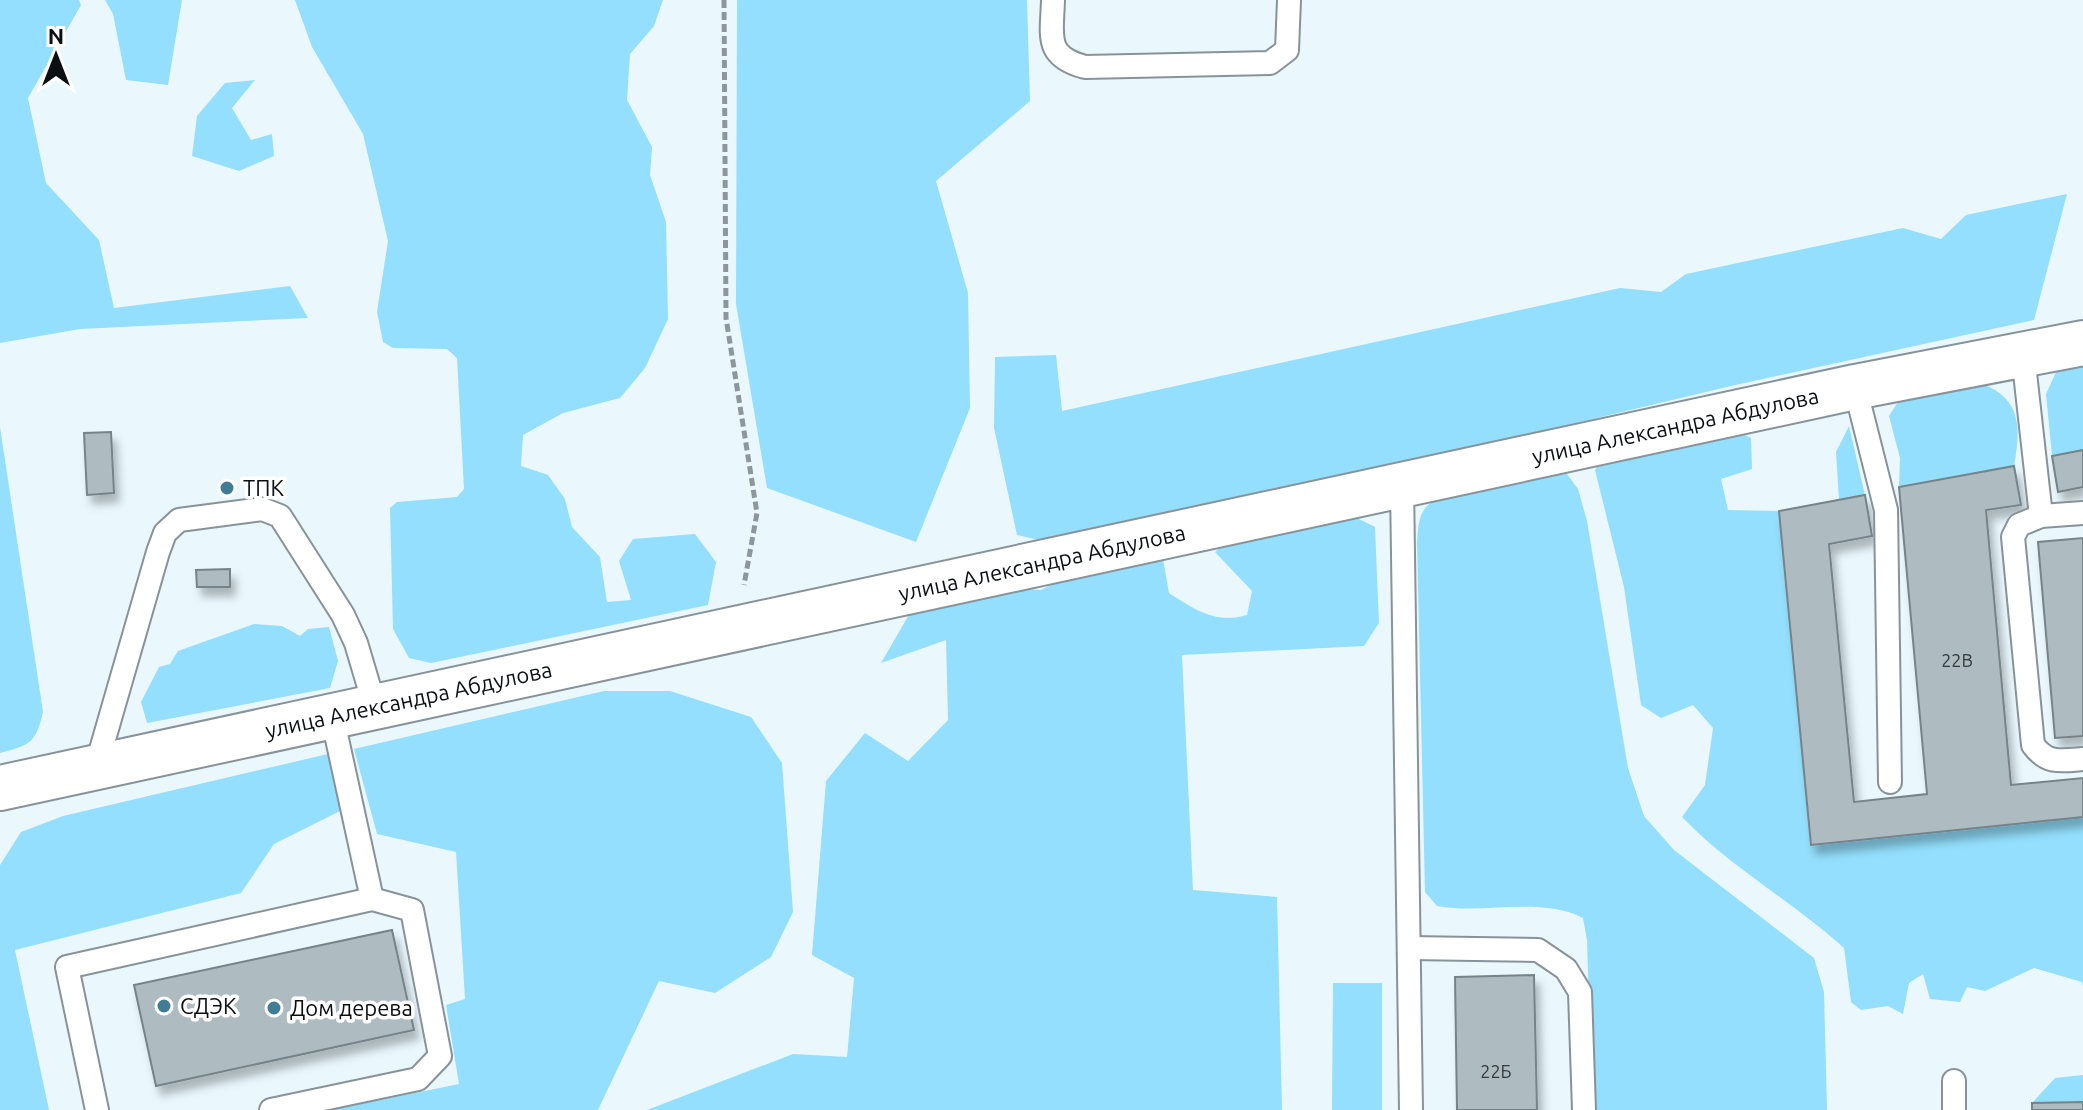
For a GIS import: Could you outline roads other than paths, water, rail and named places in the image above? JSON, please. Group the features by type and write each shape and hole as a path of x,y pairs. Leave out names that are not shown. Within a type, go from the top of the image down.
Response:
{"street":[{"name":"улица Александра Абдулова","path":"0,788 1855,387 2083,343"}],"lane":[{"path":"1053,0 1052,45 1064,61 1085,67 1270,63 1287,50 1289,0"},
{"path":"2023,355 2041,516"},
{"path":"1855,387 1886,510 1890,782"},
{"path":"1402,485 1411,1110"},
{"path":"96,767 158,552 165,533 179,520 262,509 280,516 343,615 375,707"},
{"path":"2083,513 2041,516 2019,525 2013,537 2033,745 2042,757 2054,762 2083,759"},
{"path":"332,716 372,899"},
{"path":"97,1110 67,967 372,899 412,910 440,1056 418,1079 271,1110"},
{"path":"1409,948 1538,950 1566,969 1580,992 1584,1110"},
{"path":"1954,1081 1954,1110"}],"place":[{"name":"ТПК","path":"227,488"},
{"name":"СДЭК","path":"164,1006"},
{"name":"Дом дерева","path":"274,1008"}]}
